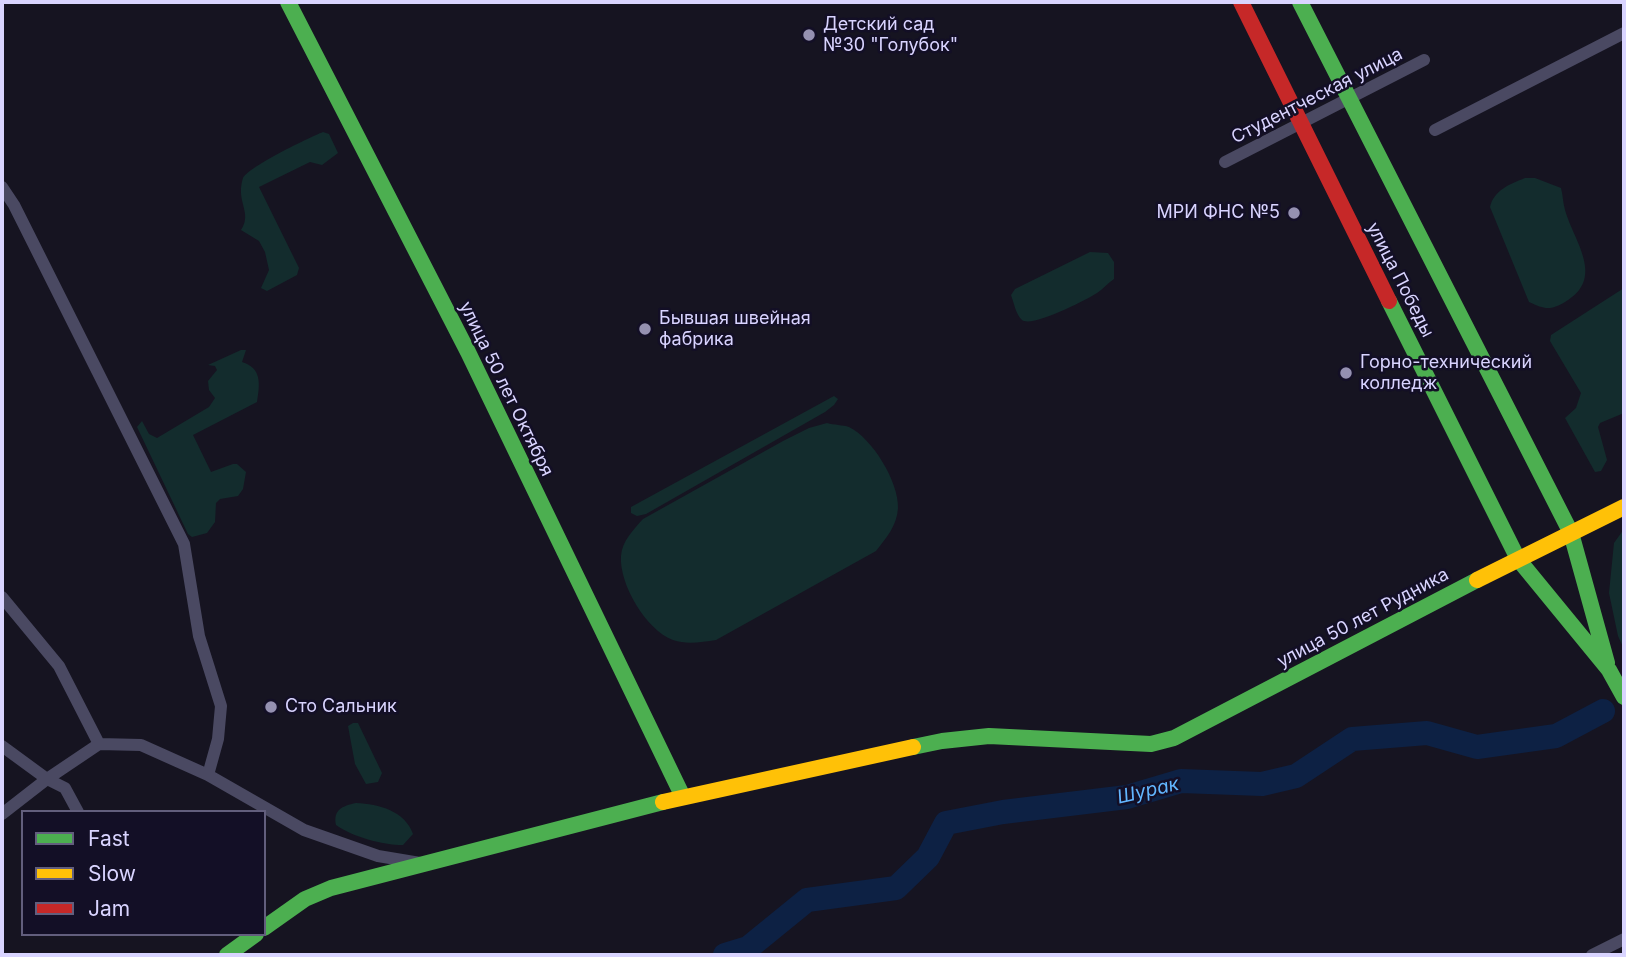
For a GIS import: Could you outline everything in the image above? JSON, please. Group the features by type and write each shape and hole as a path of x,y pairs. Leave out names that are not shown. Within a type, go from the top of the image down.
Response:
{"street":[{"name":"улица 50 лет Октября","path":"288,2 468,352 683,797"},
{"name":"улица Победы","path":"1241,2 1518,559 1609,670 1624,697"},
{"name":"улица Победы","path":"1300,2 1571,533 1609,670"},
{"path":"1435,130 1624,33"},
{"name":"Студентческая улица","path":"1225,162 1424,60"},
{"path":"2,187 20,217 184,544 199,636 221,706 218,739 208,775"},
{"name":"улица 50 лет Рудника","path":"266,927 305,899 331,888 683,797 942,741 989,736 1151,744 1174,738 1518,559 1624,507"},
{"path":"2,597 59,666 99,744"},
{"path":"2,814 99,744 141,745 208,775 304,830 378,856 427,865"},
{"path":"2,746 47,779 65,788 77,810"},
{"path":"228,955 253,936"},
{"path":"1592,955 1624,939"}],"green space":[{"path":"323,132 329,134 338,153 322,165 310,162 259,187 299,268 297,275 267,291 261,288 269,270 265,252 259,241 241,230 245,220 241,195 243,178 267,160"},
{"path":"1525,178 1535,178 1561,188 1565,210 1584,259 1584,282 1565,302 1551,308 1529,302 1490,207 1499,192"},
{"path":"1090,252 1108,253 1114,262 1114,279 1097,293 1059,312 1036,320 1022,320 1011,295 1015,289"},
{"path":"1624,288 1624,413 1600,423 1598,427 1607,460 1601,471 1595,472 1565,418 1576,408 1581,393 1550,341 1551,335"},
{"path":"246,350 242,362 253,368 258,378 257,402 193,435 211,472 237,464 246,472 243,489 238,496 220,499 216,503 215,522 207,533 192,537 188,534 137,427 142,421 149,434 157,438 209,407 215,398 209,390 208,381 217,370 215,366 208,365"},
{"path":"834,396 838,399 825,412 646,514 637,516 631,513 631,507"},
{"path":"827,423 849,427 858,433 875,451 894,486 898,508 896,520 876,551 716,640 694,643 673,640 653,627 636,605 624,580 621,556 632,531 643,519 783,441 809,428"},
{"path":"1624,529 1624,649 1618,636 1609,593 1614,543"},
{"path":"358,723 382,773 378,782 366,784 355,764 348,726"},
{"path":"356,803 373,805 398,814 413,834 403,845 395,845 359,837 336,825 337,812"}],"waterway":[{"name":"Шурак","path":"725,955 748,948 807,900 896,888 928,857 946,823 1003,812 1127,797 1181,781 1262,784 1296,776 1352,739 1427,733 1477,747 1556,736 1603,711"}],"traffic: fast":[{"path":"288,2 468,352 683,797"},
{"path":"1300,2 1571,533 1607,663"},
{"path":"1389,301 1518,559 1609,670 1624,697"},
{"path":"913,747 989,736 1151,744 1174,738 1477,580"},
{"path":"266,927 305,899 331,888 663,802"},
{"path":"227,955 253,936"}],"traffic: slow":[{"path":"1477,580 1624,507"},
{"path":"663,802 913,747"}],"traffic: jam":[{"path":"1241,2 1389,301"}],"place":[{"name":"Детский сад №30 \"Голубок\"","path":"809,35"},
{"name":"МРИ ФНС №5","path":"1294,213"},
{"name":"Бывшая швейная фабрика","path":"645,329"},
{"name":"Горно-технический колледж","path":"1346,373"},
{"name":"Сто Сальник","path":"271,707"}]}
